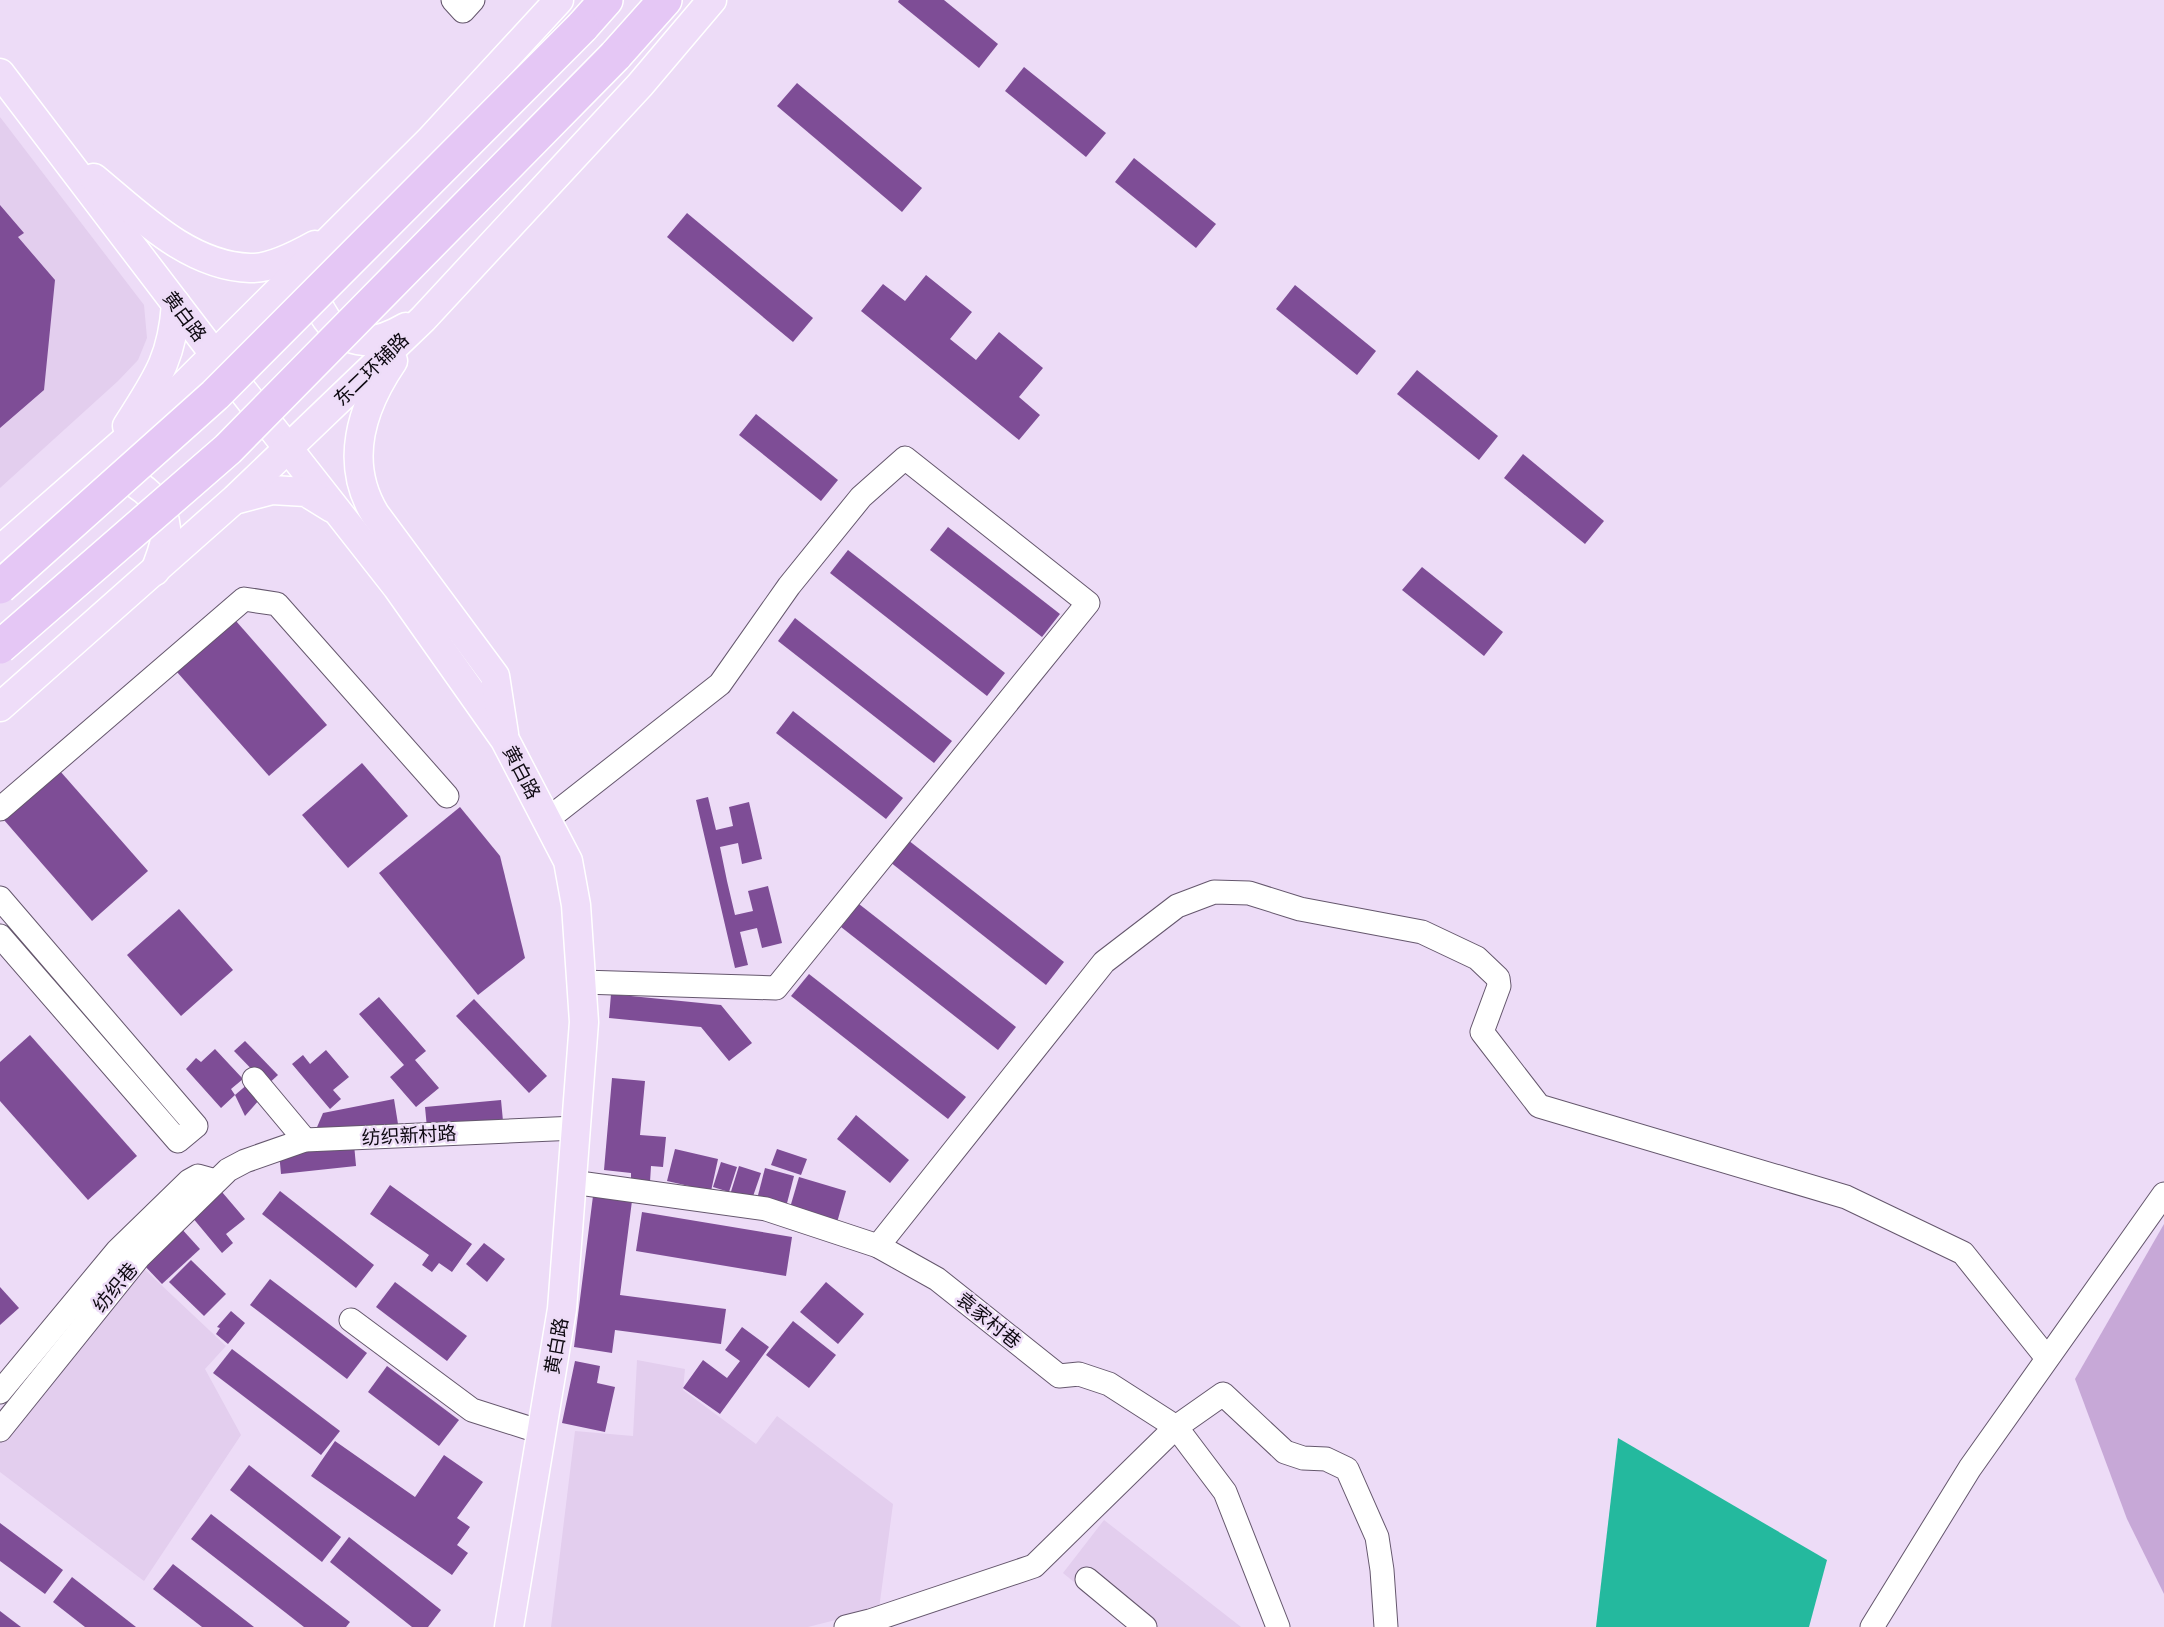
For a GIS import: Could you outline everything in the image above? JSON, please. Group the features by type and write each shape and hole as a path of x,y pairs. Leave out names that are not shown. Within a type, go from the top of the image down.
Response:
{"highway":[{"path":"0,587 215,395 606,0"},
{"path":"0,647 228,449 615,56 665,0"}],"main road":[{"path":"0,550 152,417 430,141 559,0"},
{"name":"东二环辅路","path":"0,707 235,499 423,319 640,85 712,0"},
{"name":"黄白路","path":"0,74 397,587 505,740 568,861 576,905 584,1022 572,1182 562,1310 509,1627"},
{"path":"55,146 148,223 182,246 219,263 251,268 293,258 339,232"},
{"path":"339,232 318,263 315,284 316,303 328,321 354,339 363,341 395,333 423,319"},
{"path":"107,456 161,374 174,335 176,304"},
{"path":"423,319 384,375 368,405 360,435 360,480 364,497 375,514 495,676 505,740"},
{"path":"75,484 102,475 116,475 129,480 150,495 162,513 166,528 155,571"},
{"path":"235,499 272,490 306,492 337,510"}],"street":[{"path":"453,0 463,11 473,0"},
{"path":"548,819 720,684 789,586 861,497 905,458 1088,603 776,988 582,982"},
{"path":"0,809 244,599 277,604 447,796"},
{"path":"878,1246 1104,962 1177,906 1214,892 1249,892 1300,909 1422,932 1477,958 1498,978 1499,986 1482,1032 1539,1106 1846,1197 1964,1253 2048,1359"},
{"path":"0,898 196,1126 178,1141 0,936"},
{"path":"254,1079 305,1140"},
{"name":"纺织新村路","path":"245,1161 305,1140 576,1128"},
{"name":"纺织巷","path":"0,1430 139,1258 228,1170 245,1161"},
{"path":"0,1392 117,1251 188,1181 198,1176 216,1181"},
{"name":"袁家村巷","path":"572,1182 766,1209 878,1246 937,1279 1059,1376 1079,1374 1109,1384 1176,1427 1226,1492 1278,1627"},
{"path":"1872,1627 1970,1468 2164,1194"},
{"path":"351,1320 472,1410 541,1432"},
{"path":"846,1627 1034,1566 1176,1427 1223,1394 1285,1452 1303,1458 1326,1459 1347,1469 1377,1537 1385,1627"},
{"path":"1087,1579 1145,1627"}],"shaded area":[{"path":"0,117 144,305 147,338 138,360 118,381 0,488"},
{"path":"2164,1224 2164,1594 2127,1519 2075,1379"},
{"path":"140,1265 226,1346 205,1369 241,1435 144,1581 0,1472 0,1442"},
{"path":"637,1360 685,1369 683,1390 756,1444 777,1416 893,1504 879,1609 808,1627 551,1627 575,1431 633,1436"},
{"path":"1618,1438 1827,1560 1809,1627 1596,1627"},
{"path":"1104,1520 1241,1627 1129,1627 1063,1573"}],"building":[{"path":"944,0 998,44 979,68 898,2"},
{"path":"1024,67 1106,133 1086,157 1005,91"},
{"path":"797,83 922,188 902,212 777,106"},
{"path":"1134,158 1216,224 1196,248 1115,182"},
{"path":"0,205 24,233 18,237 55,280 44,390 0,428"},
{"path":"687,213 813,318 793,342 667,237"},
{"path":"926,275 972,312 950,339 976,360 999,332 1043,368 1019,397 1040,415 1019,440 861,311 883,284 905,301"},
{"path":"1295,285 1376,351 1357,375 1276,309"},
{"path":"1417,370 1498,436 1479,460 1397,394"},
{"path":"756,414 838,480 821,501 739,435"},
{"path":"1523,454 1604,521 1585,544 1504,478"},
{"path":"948,527 1060,614 1042,637 930,550"},
{"path":"848,550 1005,673 987,696 830,573"},
{"path":"1422,567 1503,632 1484,656 1402,590"},
{"path":"795,618 952,741 934,763 778,641"},
{"path":"236,621 327,725 269,776 177,672"},
{"path":"793,711 903,798 886,819 776,733"},
{"path":"362,763 408,816 348,868 302,815"},
{"path":"60,771 148,871 92,921 4,820"},
{"path":"708,797 716,830 733,826 729,807 749,802 762,859 742,864 738,843 720,847 727,881 735,915 753,911 748,891 768,886 782,943 762,948 757,928 740,932 748,965 735,968 696,800"},
{"path":"460,807 500,856 525,958 478,995 379,873"},
{"path":"908,840 1064,962 1046,985 890,862"},
{"path":"859,904 1016,1027 998,1050 841,927"},
{"path":"179,909 233,970 181,1016 127,955"},
{"path":"809,974 966,1097 948,1119 791,996"},
{"path":"611,994 721,1005 752,1043 729,1061 701,1027 609,1018"},
{"path":"379,997 426,1051 415,1060 439,1088 416,1107 390,1077 404,1065 359,1014"},
{"path":"474,999 547,1076 529,1093 456,1016"},
{"path":"30,1035 137,1156 88,1200 0,1101 0,1062"},
{"path":"245,1041 278,1075 267,1085 234,1051"},
{"path":"215,1049 243,1079 231,1089 235,1095 221,1108 186,1069 196,1058 201,1062"},
{"path":"326,1050 349,1077 333,1090 341,1099 330,1109 292,1064 303,1055 310,1064"},
{"path":"612,1078 645,1081 640,1135 666,1137 663,1167 651,1166 650,1182 631,1180 631,1173 604,1170"},
{"path":"249,1083 260,1099 245,1116 235,1095"},
{"path":"394,1099 398,1124 315,1132 323,1113"},
{"path":"501,1100 503,1121 427,1128 425,1107"},
{"path":"856,1115 909,1160 890,1183 837,1139"},
{"path":"354,1144 356,1166 281,1174 279,1152"},
{"path":"675,1149 718,1159 711,1191 667,1181"},
{"path":"777,1149 807,1159 801,1175 771,1165"},
{"path":"721,1162 737,1167 729,1192 713,1187"},
{"path":"739,1166 761,1173 750,1205 729,1198"},
{"path":"765,1168 794,1176 785,1211 756,1203"},
{"path":"799,1177 846,1191 836,1226 789,1211"},
{"path":"390,1185 472,1244 452,1272 439,1263 432,1272 422,1265 429,1255 370,1214"},
{"path":"594,1188 633,1193 620,1295 726,1309 721,1344 615,1330 612,1353 574,1347"},
{"path":"280,1191 374,1265 356,1288 262,1214"},
{"path":"222,1192 245,1219 226,1234 233,1243 222,1253 192,1217"},
{"path":"642,1212 792,1237 786,1276 636,1251"},
{"path":"180,1227 200,1249 162,1284 142,1263"},
{"path":"484,1243 505,1259 487,1282 466,1264"},
{"path":"191,1260 226,1294 204,1316 169,1282"},
{"path":"270,1279 367,1353 347,1379 250,1305"},
{"path":"395,1282 467,1336 447,1361 376,1307"},
{"path":"826,1282 864,1314 838,1344 800,1312"},
{"path":"0,1287 19,1308 0,1325"},
{"path":"231,1311 245,1323 228,1344 216,1334 220,1328 217,1327"},
{"path":"793,1321 836,1355 809,1388 766,1355"},
{"path":"742,1327 769,1347 720,1414 683,1388 703,1360 727,1378 740,1361 725,1350"},
{"path":"232,1349 340,1431 321,1455 213,1373"},
{"path":"575,1361 600,1366 597,1383 615,1387 605,1432 562,1423"},
{"path":"387,1366 459,1420 439,1446 368,1392"},
{"path":"335,1441 415,1497 444,1455 483,1482 457,1518 470,1527 457,1545 468,1553 452,1575 311,1476"},
{"path":"249,1465 341,1537 322,1562 230,1490"},
{"path":"211,1514 350,1622 346,1627 304,1627 191,1539"},
{"path":"0,1523 63,1570 45,1594 0,1561"},
{"path":"349,1537 441,1610 428,1627 412,1627 330,1562"},
{"path":"173,1564 254,1627 202,1627 153,1589"},
{"path":"72,1577 136,1627 85,1627 53,1602"},
{"path":"0,1611 21,1627 0,1627"}]}
